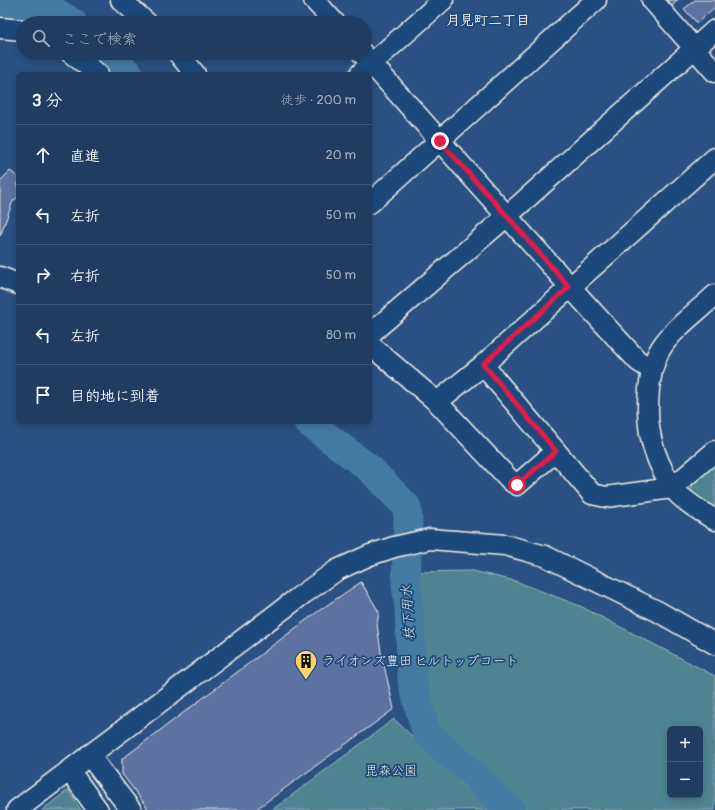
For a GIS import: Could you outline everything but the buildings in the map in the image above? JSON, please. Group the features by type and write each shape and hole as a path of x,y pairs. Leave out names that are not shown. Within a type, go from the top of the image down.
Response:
{"street":[{"path":"121,0 139,16"},
{"path":"314,0 329,16"},
{"path":"372,58 443,0"},
{"path":"372,201 596,0"},
{"path":"652,0 715,72"},
{"path":"0,28 16,29"},
{"path":"372,332 507,216 715,30"},
{"path":"80,60 95,72"},
{"path":"184,60 193,72"},
{"path":"364,64 372,72"},
{"path":"372,72 440,141 569,287 638,361 652,370"},
{"path":"437,402 483,364 715,158"},
{"path":"0,277 16,283"},
{"path":"715,295 671,336 661,348 652,370 647,406 648,425 655,455 672,488 715,520"},
{"path":"372,347 437,402 511,481 517,485 556,451"},
{"path":"483,364 592,494 606,497 672,488 715,451"},
{"path":"17,810 268,620 337,570 370,555 407,544 430,539 504,545 546,556 657,610 715,644"},
{"path":"89,755 131,810"},
{"path":"69,770 98,810"}],"green space":[{"path":"715,463 715,510 691,493 692,483"},
{"path":"473,571 515,581 580,606 715,676 715,810 528,810 478,768 434,726 421,681 418,614 414,582 417,572"},
{"name":"毘森公園","path":"394,719 490,810 272,810"},
{"path":"68,790 81,810 42,810"}],"waterway":[{"name":"枝下用水","path":"0,5 43,4 62,16"},
{"name":"枝下用水","path":"116,60 127,72"},
{"name":"枝下用水","path":"311,424 370,469 407,507 406,585 409,608 412,681 426,732 511,810"},
{"path":"492,810 500,801"}],"place":[{"name":"ライオンズ豊田 ヒルトップコート","path":"306,680"}],"district":[{"name":"月見町二丁目","path":"488,20"}],"route":[{"path":"440,141 569,287 483,364 556,451 517,485"}]}
